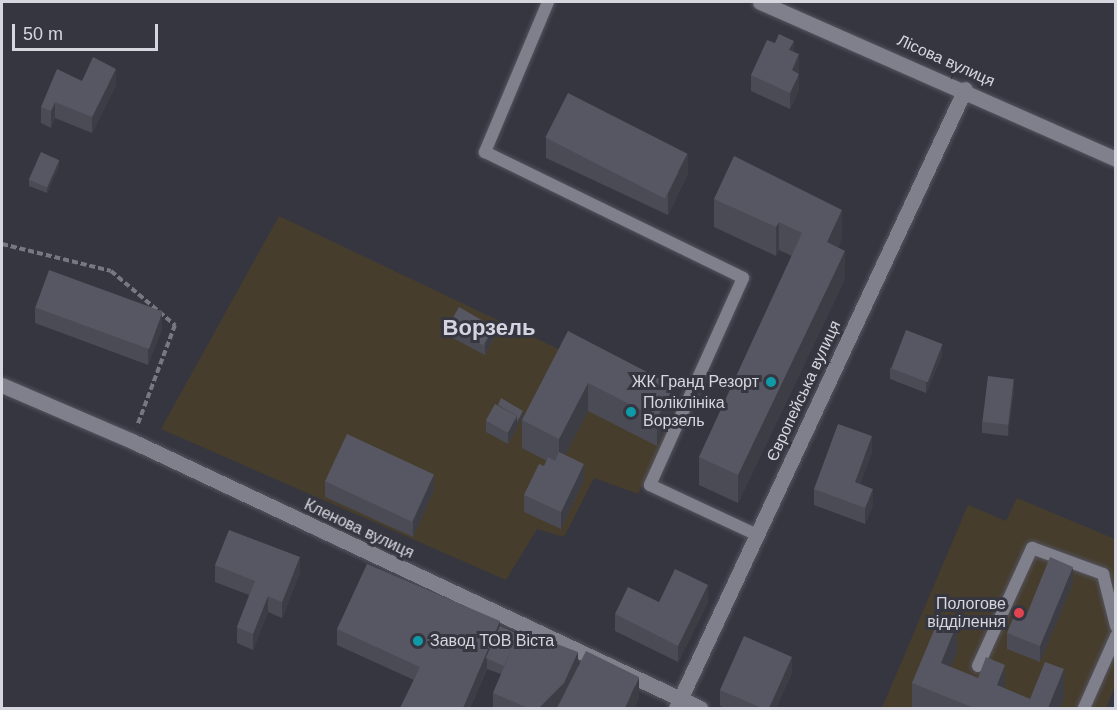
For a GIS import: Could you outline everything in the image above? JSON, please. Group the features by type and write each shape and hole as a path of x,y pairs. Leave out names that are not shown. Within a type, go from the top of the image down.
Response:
{"street":[{"name":"Лісова вулиця","path":"760,2 965,89 1116,159"},
{"name":"Європейська вулиця","path":"678,704 965,89"},
{"name":"Кленова вулиця","path":"2,386 132,441 678,704 700,708"}],"lane":[{"path":"548,2 484,152 743,278 650,485 757,535"},
{"path":"978,666 1032,548 1103,574 1116,626"},
{"path":"1084,708 1116,636"}],"path":[{"path":"2,244 111,271 175,325 132,441"}],"shaded area":[{"path":"279,216 682,408 638,494 594,478 564,537 537,529 506,580 161,429"},
{"name":"Пологове відділення","path":"1017,498 1115,539 1115,686 1106,708 882,708 968,505 1006,521"}],"building":[{"path":"779,34 794,41 789,50 799,54 792,70 799,74 790,93 751,75 767,40 775,43"},
{"path":"93,57 116,69 92,117 55,102 51,111 41,107 57,69 82,81"},
{"path":"568,93 687,154 665,198 545,138"},
{"path":"41,152 59,160 47,188 29,179"},
{"name":"ЖК Гранд Резорт","path":"734,156 842,210 827,242 845,251 738,475 699,457 802,233 779,222 776,227 714,199"},
{"path":"49,270 163,311 149,349 35,308"},
{"path":"459,307 494,327 483,345 448,325"},
{"path":"906,330 942,344 928,382 891,368"},
{"path":"568,331 674,386 657,418 588,383 559,439 522,420"},
{"path":"988,376 1014,379 1008,425 982,422"},
{"path":"501,398 523,411 517,422 517,416 498,405"},
{"path":"495,404 517,416 508,433 486,421"},
{"path":"838,424 872,436 855,482 873,489 865,508 814,489"},
{"path":"347,434 434,475 412,522 325,481"},
{"path":"559,452 584,464 561,512 524,495 539,464 544,466 548,457 555,461"},
{"path":"229,530 300,557 282,602 268,596 253,634 237,627 255,581 215,565"},
{"path":"1050,557 1073,567 1040,646 1007,633 1016,611 1027,614"},
{"name":"Завод ТОВ Віста","path":"367,564 500,621 463,708 400,708 420,667 337,629"},
{"path":"675,569 708,585 678,646 615,614 628,587 659,602"},
{"path":"940,616 957,624 941,663 978,678 986,657 1005,665 997,685 1030,699 1045,662 1064,669 1048,708 974,708 912,683"},
{"path":"500,626 518,634 504,666 486,658"},
{"path":"520,630 578,652 564,683 539,708 528,708 493,693"},
{"path":"744,636 792,657 769,708 762,708 720,690"},
{"path":"586,651 639,677 625,708 557,708"}],"place":[{"name":"ЖК Гранд Резорт","path":"771,382"},
{"name":"Поліклініка Ворзель","path":"631,412"},
{"name":"Пологове відділення","path":"1019,613"},
{"name":"Завод ТОВ Віста","path":"418,641"}],"district":[{"name":"Ворзель","path":"489,328"}]}
